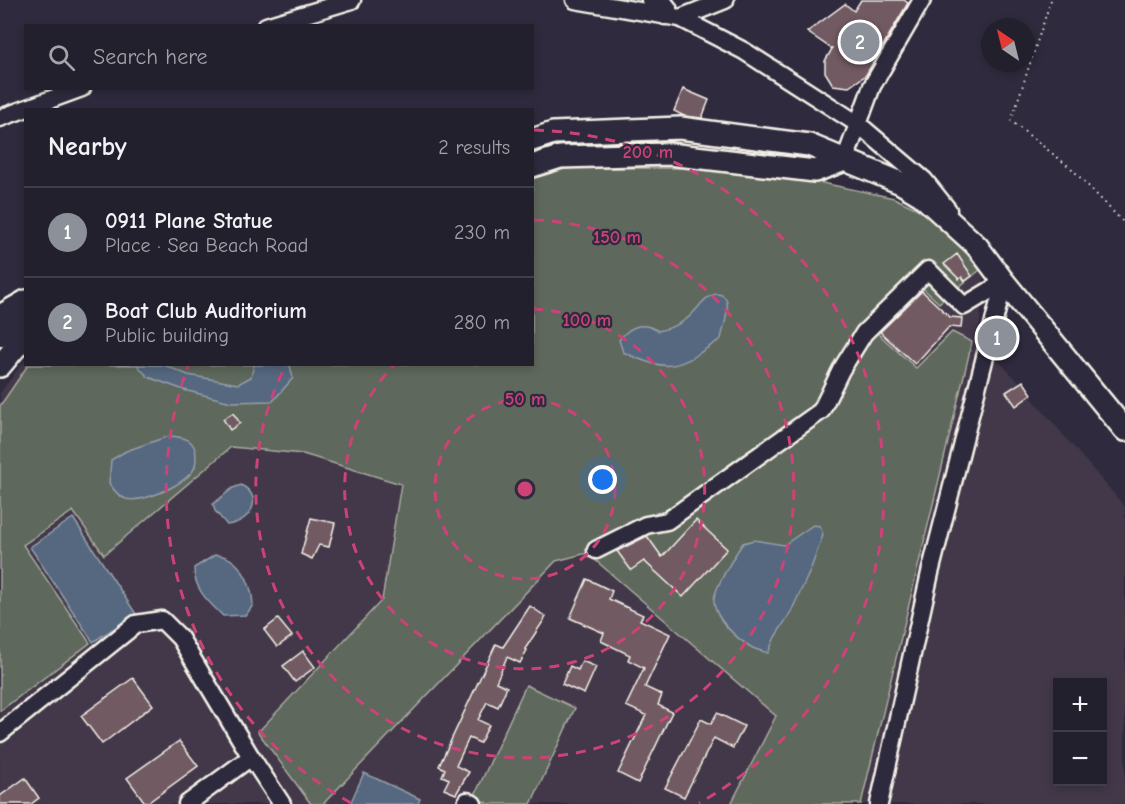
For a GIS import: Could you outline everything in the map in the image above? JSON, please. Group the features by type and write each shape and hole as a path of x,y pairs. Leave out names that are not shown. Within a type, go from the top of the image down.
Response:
{"main road":[{"path":"534,139 553,133 680,128 809,145 901,183 921,195 977,246 1125,430"},
{"path":"534,148 552,143 665,139 845,160"},
{"path":"534,164 560,157 669,154 815,171 845,160"},
{"path":"1,329 24,303"},
{"path":"1,329 24,318"},
{"path":"0,366 24,337"}],"street":[{"path":"273,24 352,0"},
{"path":"575,0 673,17 744,51 858,124 924,180 977,246"},
{"path":"650,0 664,4 673,17"},
{"path":"673,17 725,0"},
{"path":"845,160 872,86 922,0"},
{"path":"27,108 77,90"},
{"path":"0,118 24,109"},
{"path":"596,550 646,525 667,521 821,411 841,370 864,333 928,270 964,306 1004,282"},
{"path":"879,804 930,573 1004,282"},
{"path":"0,733 136,624 162,620 180,638 251,757 282,804"},
{"path":"187,804 251,757"},
{"path":"466,804 467,801 473,804"}],"path":[{"path":"1051,0 1011,121 1072,169 1125,224"}],"shaded area":[{"path":"571,159 765,171 894,198 924,212 949,232 980,270 983,277 979,341 1020,383 1023,381 1032,394 1030,396 1125,507 1125,804 0,804 0,393 24,361 24,366 534,366 534,170"}],"green space":[{"path":"569,168 687,168 765,171 894,198 924,212 949,232 980,270 939,303 918,284 874,330 916,368 952,332 972,342 861,804 731,804 776,716 587,553 556,561 323,804 311,804 258,732 382,600 401,484 303,454 231,447 104,555 73,511 23,545 90,643 0,711 0,406 27,366 534,366 534,178"},
{"path":"526,685 575,708 531,804 489,804 474,797"}],"water":[{"path":"716,294 726,299 727,305 721,339 695,356 675,365 664,365 653,364 623,352 619,340 627,331 637,326 647,326 658,331 672,327 686,319 706,299"},
{"path":"138,366 166,366 188,375 238,384 251,377 254,366 290,366 293,378 273,401 231,402 184,390 148,377"},
{"path":"169,436 184,438 193,445 196,464 189,475 163,492 143,498 126,499 119,495 109,483 111,460 126,451"},
{"path":"241,485 252,496 252,509 242,520 227,525 215,511 213,504 233,488"},
{"path":"73,518 136,614 93,642 30,547"},
{"path":"813,525 820,526 823,535 810,571 791,612 768,653 753,648 733,633 722,621 715,608 715,596 721,580 743,543 754,540 784,545"},
{"path":"215,555 231,560 243,572 250,588 253,605 246,615 223,616 199,589 194,568"},
{"path":"364,773 420,799 418,804 350,804"}],"building":[{"path":"861,0 904,0 908,3 866,75 849,87 833,85 825,72 825,61 832,49 807,32 845,4 854,11"},
{"path":"683,89 709,100 702,118 684,116 674,111"},
{"path":"957,254 972,276 965,281 962,277 959,279 944,264"},
{"path":"922,291 950,317 962,318 961,328 949,327 915,364 880,332"},
{"path":"1023,381 1032,394 1016,406 1006,392"},
{"path":"233,413 240,423 230,430 223,419"},
{"path":"311,518 335,523 329,547 319,545 312,559 301,554"},
{"path":"696,520 727,549 683,597 644,561 631,570 617,551 647,536 662,557"},
{"path":"587,579 612,591 609,599 643,615 640,620 670,634 645,687 662,695 658,705 672,712 638,783 618,773 646,715 626,706 644,668 628,660 630,655 601,641 604,633 570,618"},
{"path":"530,606 546,617 525,649 527,650 520,663 507,657 496,682 507,687 498,707 487,702 478,720 489,725 480,743 469,738 456,766 469,772 456,794 444,789 449,779 442,776 445,769 439,766 496,644 503,647"},
{"path":"278,619 292,636 277,647 264,630"},
{"path":"303,651 315,667 295,682 283,666"},
{"path":"582,661 596,667 584,694 562,684 570,666 578,670"},
{"path":"133,678 153,705 102,744 81,716"},
{"path":"717,713 744,726 733,748 714,738 684,797 665,788 701,719 711,724"},
{"path":"179,741 198,766 146,804 127,778"},
{"path":"25,778 39,798 31,804 0,804 0,796"}],"place":[{"name":"Boat Club Auditorium","path":"860,42"},
{"name":"0911 Plane Statue","path":"997,338"}]}
